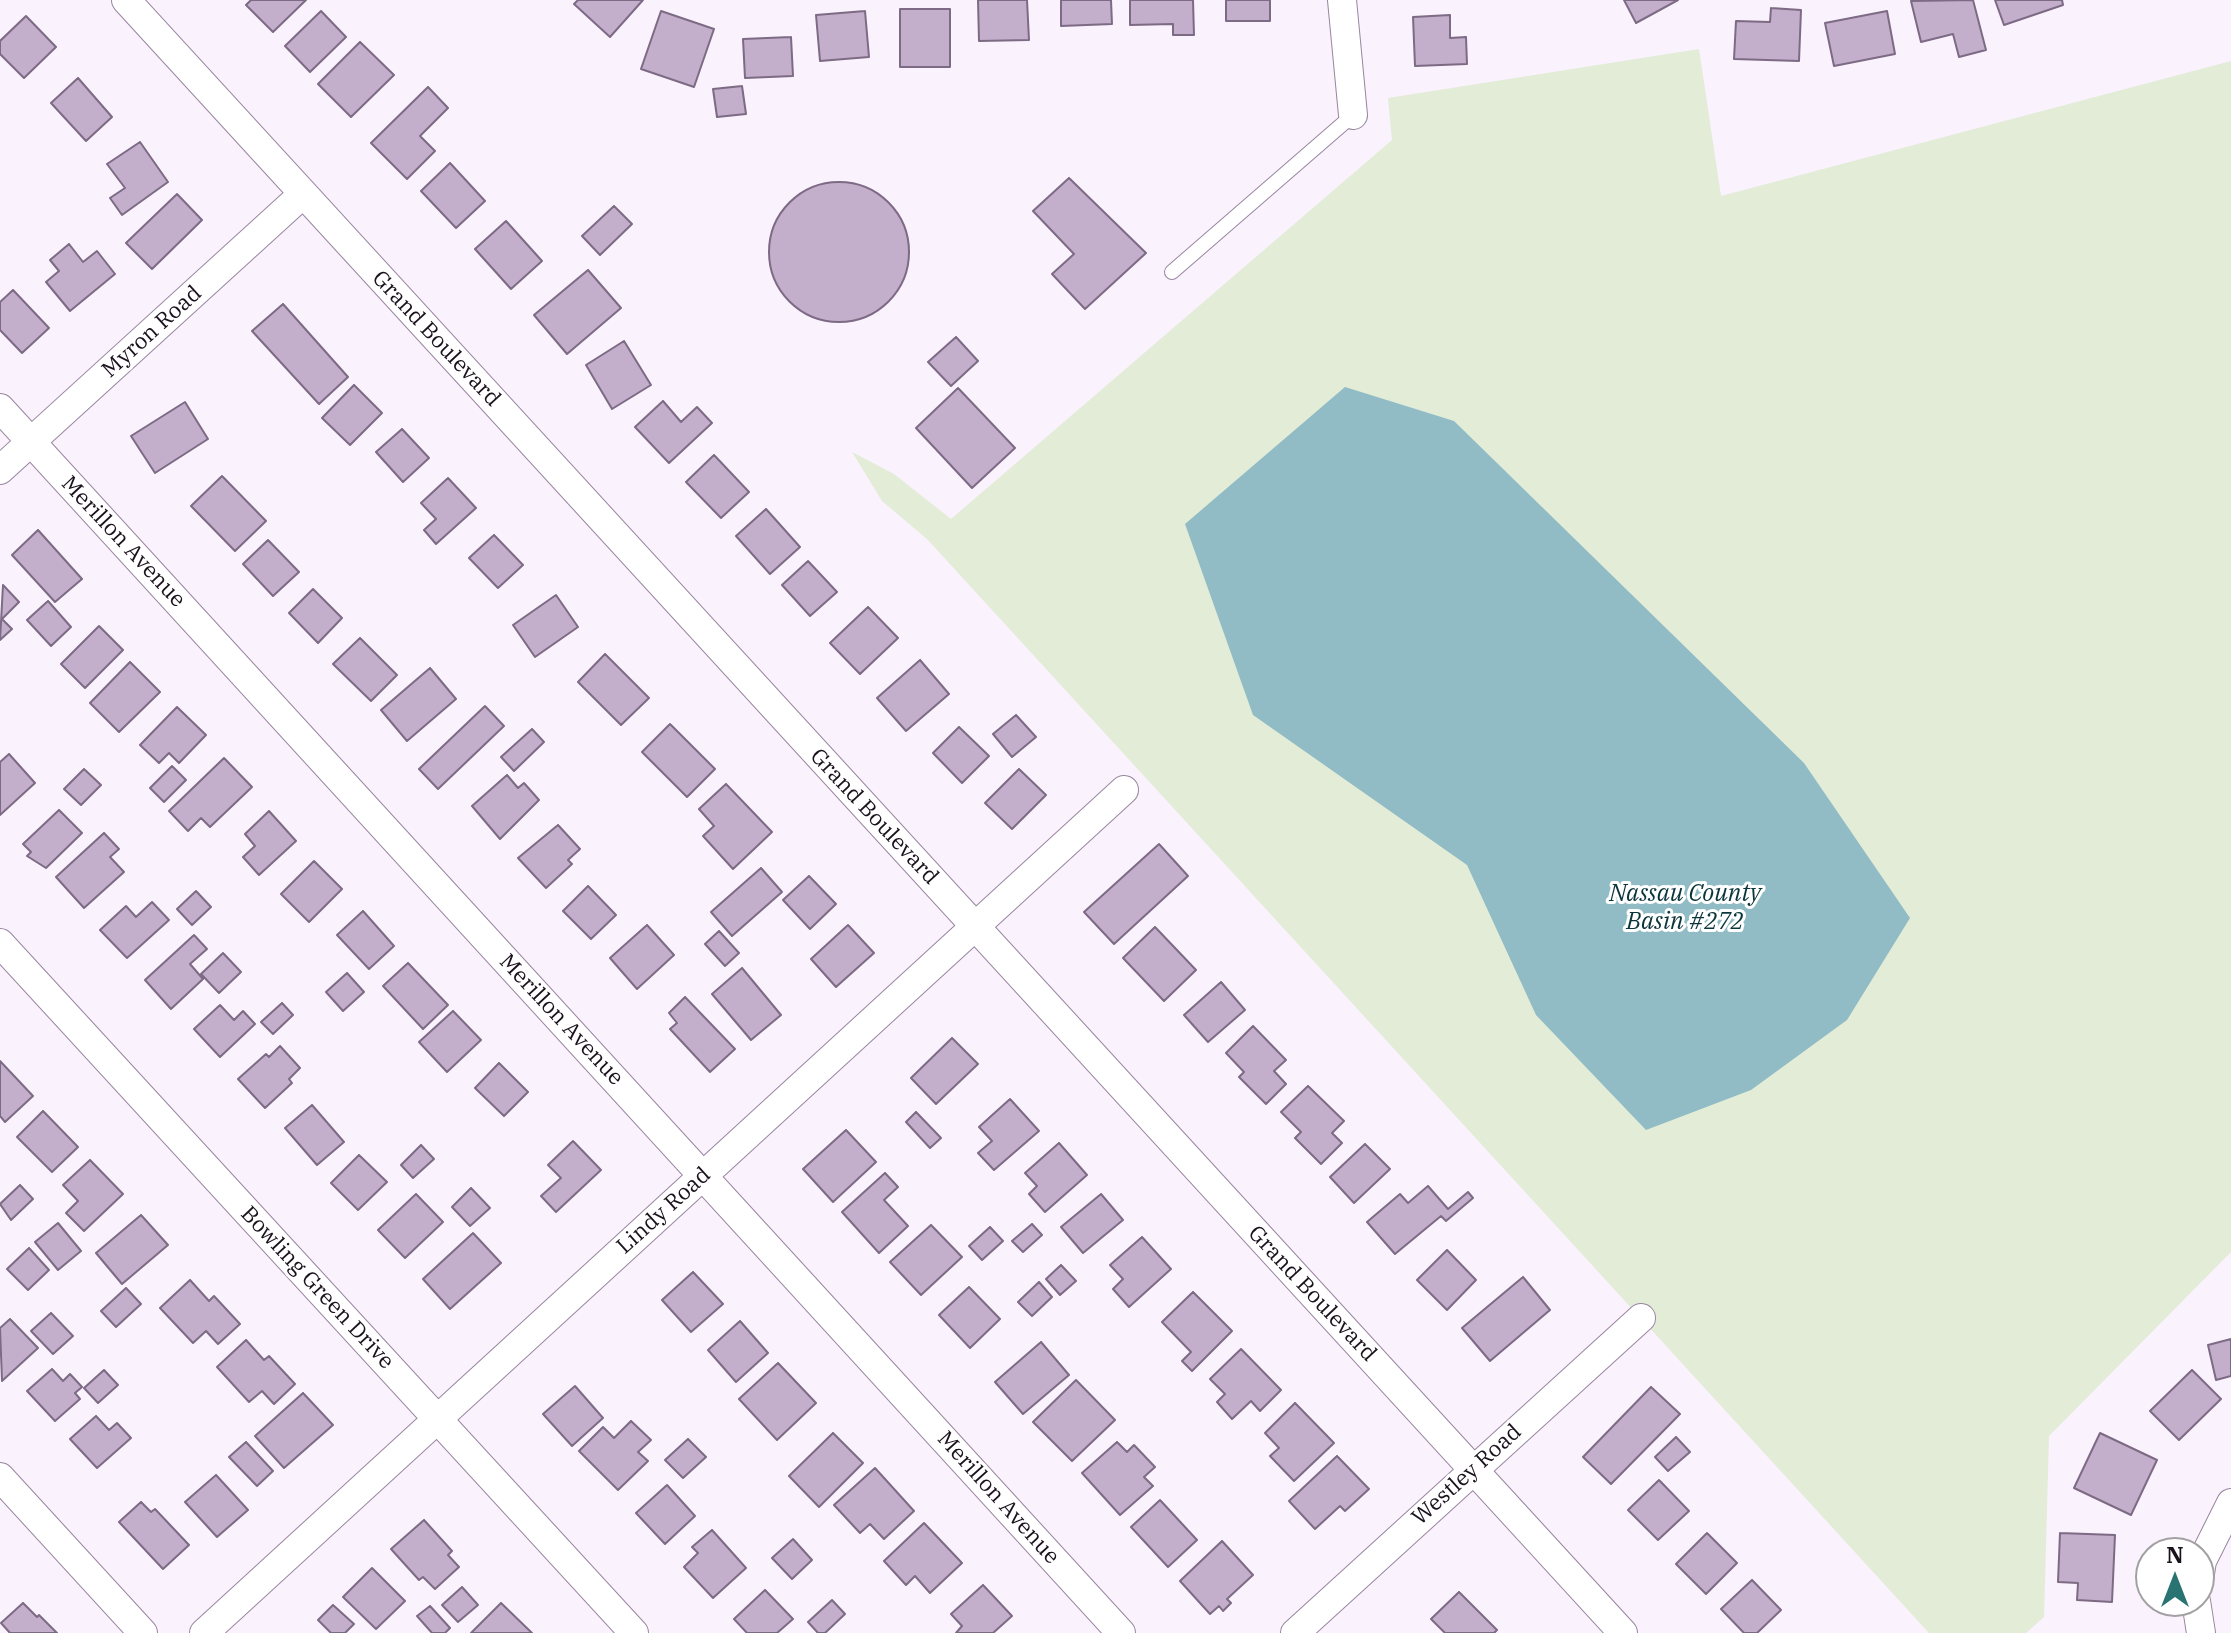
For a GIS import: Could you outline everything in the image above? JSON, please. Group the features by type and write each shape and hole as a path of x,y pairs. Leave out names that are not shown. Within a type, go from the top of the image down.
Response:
{"street":[{"name":"Grand Boulevard","path":"126,0 1623,1633"},
{"path":"1342,0 1353,115"},
{"name":"Myron Road","path":"0,470 303,194"},
{"name":"Merillon Avenue","path":"0,408 1121,1633"},
{"name":"Lindy Road","path":"204,1633 1124,790"},
{"name":"Bowling Green Drive","path":"0,943 634,1633"},
{"name":"Westley Road","path":"1295,1633 1641,1318"},
{"path":"0,1477 143,1633"},
{"path":"2214,1537 2231,1503"}],"lane":[{"path":"1172,272 1353,115"}],"green space":[{"name":"Nassau County Basin #272","path":"1699,49 1721,196 2231,61 2231,1252 2049,1436 2044,1617 2026,1633 1929,1633 927,539 882,501 852,452 894,474 951,519 1392,140 1388,98"}],"water":[{"name":"Nassau County Basin #272","path":"1345,387 1454,421 1804,763 1910,918 1847,1020 1751,1090 1646,1130 1536,1015 1467,865 1253,715 1185,524"}],"building":[{"path":"251,0 306,0 273,32 246,5"},
{"path":"578,0 643,0 610,37 574,4"},
{"path":"978,0 1027,0 1029,40 979,41"},
{"path":"1061,0 1111,0 1112,24 1061,26"},
{"path":"1130,0 1193,0 1194,35 1173,35 1173,24 1130,25"},
{"path":"1226,0 1270,0 1270,21 1226,21"},
{"path":"1624,0 1678,0 1636,23"},
{"path":"1973,0 1986,50 1959,57 1953,34 1921,42 1911,1"},
{"path":"1995,0 2062,0 2063,5 2004,25"},
{"path":"1771,8 1801,10 1799,61 1734,59 1736,21 1770,22"},
{"path":"900,9 950,9 950,67 900,67"},
{"path":"321,11 346,37 310,72 285,46"},
{"path":"661,11 714,29 694,87 641,69"},
{"path":"865,11 869,57 820,61 816,15"},
{"path":"1887,11 1895,54 1834,66 1825,23"},
{"path":"1450,15 1450,38 1466,37 1467,64 1415,66 1413,17"},
{"path":"26,16 56,47 24,78 0,54 0,41"},
{"path":"791,37 793,76 745,78 743,39"},
{"path":"360,42 394,75 351,117 318,84"},
{"path":"78,78 112,117 86,141 51,103"},
{"path":"742,86 746,114 717,117 713,89"},
{"path":"428,87 448,108 420,136 435,151 407,179 371,143"},
{"path":"140,142 168,182 122,215 110,198 125,188 107,164"},
{"path":"450,163 485,201 456,228 421,191"},
{"path":"1069,178 1146,253 1085,309 1052,274 1074,254 1033,211"},
{"path":"839,182 866,187 888,203 904,225 909,252 904,279 888,301 866,317 839,322 812,317 790,301 774,279 769,252 774,225 790,203 812,187"},
{"path":"177,194 202,220 152,269 126,243"},
{"path":"614,206 632,224 600,255 582,236"},
{"path":"506,221 542,261 511,289 475,249"},
{"path":"69,244 83,262 97,251 115,274 70,311 46,282 59,271 50,260"},
{"path":"588,270 621,308 567,354 534,315"},
{"path":"13,290 49,328 22,353 0,330 0,302"},
{"path":"283,304 348,377 319,404 252,331"},
{"path":"956,337 978,361 951,386 928,362"},
{"path":"624,341 651,385 612,409 586,365"},
{"path":"354,385 382,413 350,445 322,418"},
{"path":"958,388 1015,448 972,488 916,428"},
{"path":"663,401 681,422 697,407 712,423 669,463 635,427"},
{"path":"185,402 208,439 155,473 131,436"},
{"path":"402,429 429,458 403,482 376,452"},
{"path":"714,455 749,492 721,518 686,482"},
{"path":"222,476 266,521 235,551 191,506"},
{"path":"448,478 476,508 436,544 424,530 436,519 421,503"},
{"path":"766,509 800,547 770,574 736,536"},
{"path":"38,530 82,579 55,602 12,555"},
{"path":"494,535 523,565 498,588 469,558"},
{"path":"268,540 299,572 273,596 243,564"},
{"path":"808,561 837,592 810,616 782,585"},
{"path":"3,585 19,602 2,619 12,629 0,640"},
{"path":"313,589 342,618 318,643 289,613"},
{"path":"556,595 578,627 535,657 513,625"},
{"path":"48,601 71,627 51,646 27,620"},
{"path":"868,607 898,638 860,674 830,643"},
{"path":"99,626 123,650 85,688 61,664"},
{"path":"360,638 397,675 371,701 333,664"},
{"path":"605,654 649,698 621,725 578,682"},
{"path":"920,660 949,694 906,731 877,698"},
{"path":"130,662 160,692 119,732 90,703"},
{"path":"430,668 456,699 407,741 381,710"},
{"path":"485,706 504,726 438,789 419,769"},
{"path":"177,707 206,735 179,763 169,753 159,763 140,745"},
{"path":"1016,715 1036,737 1012,757 993,734"},
{"path":"670,724 715,769 687,797 642,752"},
{"path":"959,727 989,756 962,783 933,753"},
{"path":"532,729 544,742 514,771 501,757"},
{"path":"9,754 35,783 0,815 0,762"},
{"path":"224,758 252,787 210,827 201,818 188,831 169,811"},
{"path":"172,766 186,780 164,802 150,788"},
{"path":"84,769 101,785 81,805 64,789"},
{"path":"1019,769 1046,795 1012,829 985,803"},
{"path":"507,775 518,788 524,783 539,800 500,839 472,806"},
{"path":"726,784 772,832 733,869 703,836 714,826 699,809"},
{"path":"59,810 82,833 46,868 27,856 31,852 23,844"},
{"path":"269,811 296,841 259,875 243,857 255,846 245,834"},
{"path":"558,825 580,849 568,860 572,864 546,888 518,858"},
{"path":"104,833 119,849 110,857 124,872 84,908 56,877"},
{"path":"1159,844 1188,876 1114,944 1084,912"},
{"path":"314,861 342,889 309,922 281,894"},
{"path":"761,868 782,892 732,936 711,912"},
{"path":"809,876 836,904 810,929 783,900"},
{"path":"588,886 616,915 591,939 563,911"},
{"path":"196,891 211,907 192,925 177,909"},
{"path":"152,902 169,920 127,958 100,930 126,906 136,917"},
{"path":"363,911 394,946 369,969 337,935"},
{"path":"647,925 674,955 637,989 610,958"},
{"path":"848,925 874,953 836,987 811,959"},
{"path":"1155,927 1196,970 1164,1001 1123,958"},
{"path":"719,931 739,953 725,966 705,944"},
{"path":"194,935 207,949 190,964 203,979 171,1009 145,980"},
{"path":"223,953 241,972 219,993 201,974"},
{"path":"408,963 448,1005 423,1029 383,986"},
{"path":"742,968 781,1015 751,1040 712,994"},
{"path":"347,973 364,992 343,1011 326,992"},
{"path":"1221,982 1245,1010 1208,1042 1184,1015"},
{"path":"685,997 735,1049 710,1072 670,1029 677,1023 669,1013"},
{"path":"282,1003 293,1015 273,1034 261,1022"},
{"path":"220,1005 234,1020 243,1011 255,1024 220,1057 194,1029"},
{"path":"453,1011 481,1040 447,1072 419,1042"},
{"path":"1253,1026 1286,1060 1274,1071 1286,1084 1266,1104 1239,1077 1244,1072 1226,1053"},
{"path":"952,1038 978,1064 936,1104 911,1078"},
{"path":"280,1046 300,1068 289,1079 292,1083 265,1108 238,1079"},
{"path":"0,1061 33,1096 5,1122 0,1116"},
{"path":"499,1063 528,1092 504,1116 475,1088"},
{"path":"1308,1086 1344,1121 1332,1133 1342,1143 1321,1164 1295,1138 1301,1132 1281,1112"},
{"path":"1010,1099 1039,1131 994,1170 978,1153 992,1141 979,1127"},
{"path":"312,1105 344,1142 317,1165 285,1128"},
{"path":"43,1111 78,1147 52,1172 17,1137"},
{"path":"916,1112 941,1138 930,1148 906,1122"},
{"path":"846,1130 876,1162 833,1202 803,1169"},
{"path":"573,1141 601,1170 556,1212 541,1196 561,1178 548,1165"},
{"path":"1059,1143 1087,1175 1045,1212 1029,1194 1037,1186 1025,1173"},
{"path":"1365,1144 1390,1169 1354,1203 1330,1177"},
{"path":"421,1145 434,1159 413,1178 401,1165"},
{"path":"359,1155 387,1182 358,1210 331,1183"},
{"path":"90,1160 123,1194 84,1231 66,1213 78,1201 63,1185"},
{"path":"885,1173 898,1187 884,1200 908,1226 879,1253 842,1212"},
{"path":"20,1185 33,1199 11,1220 0,1204"},
{"path":"1428,1186 1448,1209 1468,1192 1473,1198 1446,1221 1441,1216 1395,1254 1367,1222 1400,1194 1408,1203"},
{"path":"471,1188 490,1208 470,1226 452,1207"},
{"path":"416,1194 443,1222 405,1258 378,1230"},
{"path":"1101,1194 1123,1220 1083,1253 1061,1227"},
{"path":"141,1215 168,1245 122,1284 96,1253"},
{"path":"58,1223 81,1251 58,1270 35,1242"},
{"path":"1032,1224 1042,1235 1023,1252 1012,1241"},
{"path":"931,1225 962,1257 921,1295 890,1262"},
{"path":"990,1227 1003,1241 982,1260 969,1246"},
{"path":"473,1233 501,1263 450,1309 423,1279"},
{"path":"1142,1237 1171,1269 1129,1307 1113,1289 1123,1279 1110,1265"},
{"path":"29,1248 49,1270 28,1290 7,1269"},
{"path":"1447,1250 1476,1280 1447,1310 1417,1280"},
{"path":"1061,1265 1076,1281 1060,1295 1046,1279"},
{"path":"693,1272 723,1304 691,1332 662,1300"},
{"path":"1523,1277 1550,1310 1490,1361 1462,1328"},
{"path":"190,1280 209,1301 214,1296 240,1324 218,1344 206,1331 193,1343 160,1308"},
{"path":"1039,1282 1052,1297 1032,1316 1018,1302"},
{"path":"969,1287 1000,1319 970,1348 939,1315"},
{"path":"126,1288 141,1304 116,1327 101,1311"},
{"path":"1193,1292 1232,1331 1192,1371 1182,1361 1191,1352 1162,1322"},
{"path":"51,1313 73,1336 53,1354 31,1331"},
{"path":"10,1319 38,1348 2,1381 0,1328"},
{"path":"740,1321 768,1353 736,1382 708,1350"},
{"path":"2231,1339 2231,1376 2216,1380 2208,1345"},
{"path":"246,1340 264,1360 269,1356 295,1384 274,1404 262,1391 249,1402 217,1367"},
{"path":"1041,1342 1069,1375 1023,1414 995,1382"},
{"path":"1241,1349 1281,1390 1260,1411 1251,1401 1232,1419 1217,1402 1225,1394 1210,1379"},
{"path":"778,1363 816,1403 777,1440 739,1399"},
{"path":"52,1369 63,1381 70,1374 82,1387 75,1393 80,1399 55,1421 27,1391"},
{"path":"104,1370 118,1385 98,1403 84,1388"},
{"path":"2192,1370 2221,1399 2179,1440 2150,1411"},
{"path":"1076,1380 1115,1420 1072,1461 1033,1422"},
{"path":"575,1386 603,1418 572,1446 543,1414"},
{"path":"1651,1387 1680,1414 1611,1484 1583,1457"},
{"path":"303,1393 333,1425 284,1468 255,1436"},
{"path":"1295,1403 1334,1443 1294,1481 1270,1456 1279,1448 1265,1433"},
{"path":"96,1416 109,1430 117,1423 131,1438 97,1468 70,1439"},
{"path":"631,1421 651,1440 638,1452 648,1461 618,1490 579,1451 603,1427 614,1438"},
{"path":"833,1433 863,1463 819,1507 789,1476"},
{"path":"2100,1433 2157,1460 2131,1515 2074,1488"},
{"path":"1676,1437 1690,1452 1668,1471 1655,1457"},
{"path":"688,1439 706,1457 683,1478 665,1460"},
{"path":"246,1442 273,1471 257,1486 229,1457"},
{"path":"1117,1442 1127,1452 1134,1445 1155,1467 1144,1477 1153,1486 1120,1515 1082,1473"},
{"path":"1337,1456 1369,1489 1345,1511 1340,1506 1315,1529 1289,1501"},
{"path":"875,1468 914,1511 884,1539 870,1524 860,1533 834,1505"},
{"path":"216,1475 248,1510 217,1537 185,1502"},
{"path":"1659,1480 1689,1511 1658,1540 1628,1510"},
{"path":"667,1485 695,1516 665,1544 636,1513"},
{"path":"1160,1500 1197,1540 1168,1567 1131,1527"},
{"path":"141,1502 151,1512 155,1509 189,1545 163,1569 119,1522"},
{"path":"424,1520 452,1551 448,1555 459,1567 435,1589 423,1577 419,1580 391,1549"},
{"path":"924,1523 962,1563 930,1593 915,1576 906,1585 884,1561"},
{"path":"712,1530 746,1568 713,1598 684,1567 698,1553 692,1547"},
{"path":"1707,1533 1737,1563 1706,1594 1676,1564"},
{"path":"2060,1533 2115,1535 2112,1602 2077,1600 2078,1583 2058,1582"},
{"path":"793,1539 812,1560 792,1579 772,1558"},
{"path":"1222,1541 1253,1575 1227,1599 1231,1603 1223,1611 1219,1606 1210,1614 1180,1581"},
{"path":"372,1568 405,1601 376,1629 343,1597"},
{"path":"1752,1580 1781,1610 1757,1633 1744,1633 1721,1609"},
{"path":"983,1585 1012,1616 993,1633 956,1633 962,1626 951,1614"},
{"path":"462,1587 478,1605 458,1622 442,1605"},
{"path":"765,1590 793,1619 777,1633 747,1633 734,1619"},
{"path":"1459,1592 1497,1630 1494,1633 1445,1633 1431,1619"},
{"path":"832,1600 845,1614 825,1633 818,1633 808,1622"},
{"path":"23,1603 57,1633 10,1633 1,1623"},
{"path":"501,1603 532,1633 471,1633"},
{"path":"333,1605 354,1624 345,1633 331,1633 318,1620"},
{"path":"430,1606 450,1628 445,1633 432,1633 417,1616"}]}
